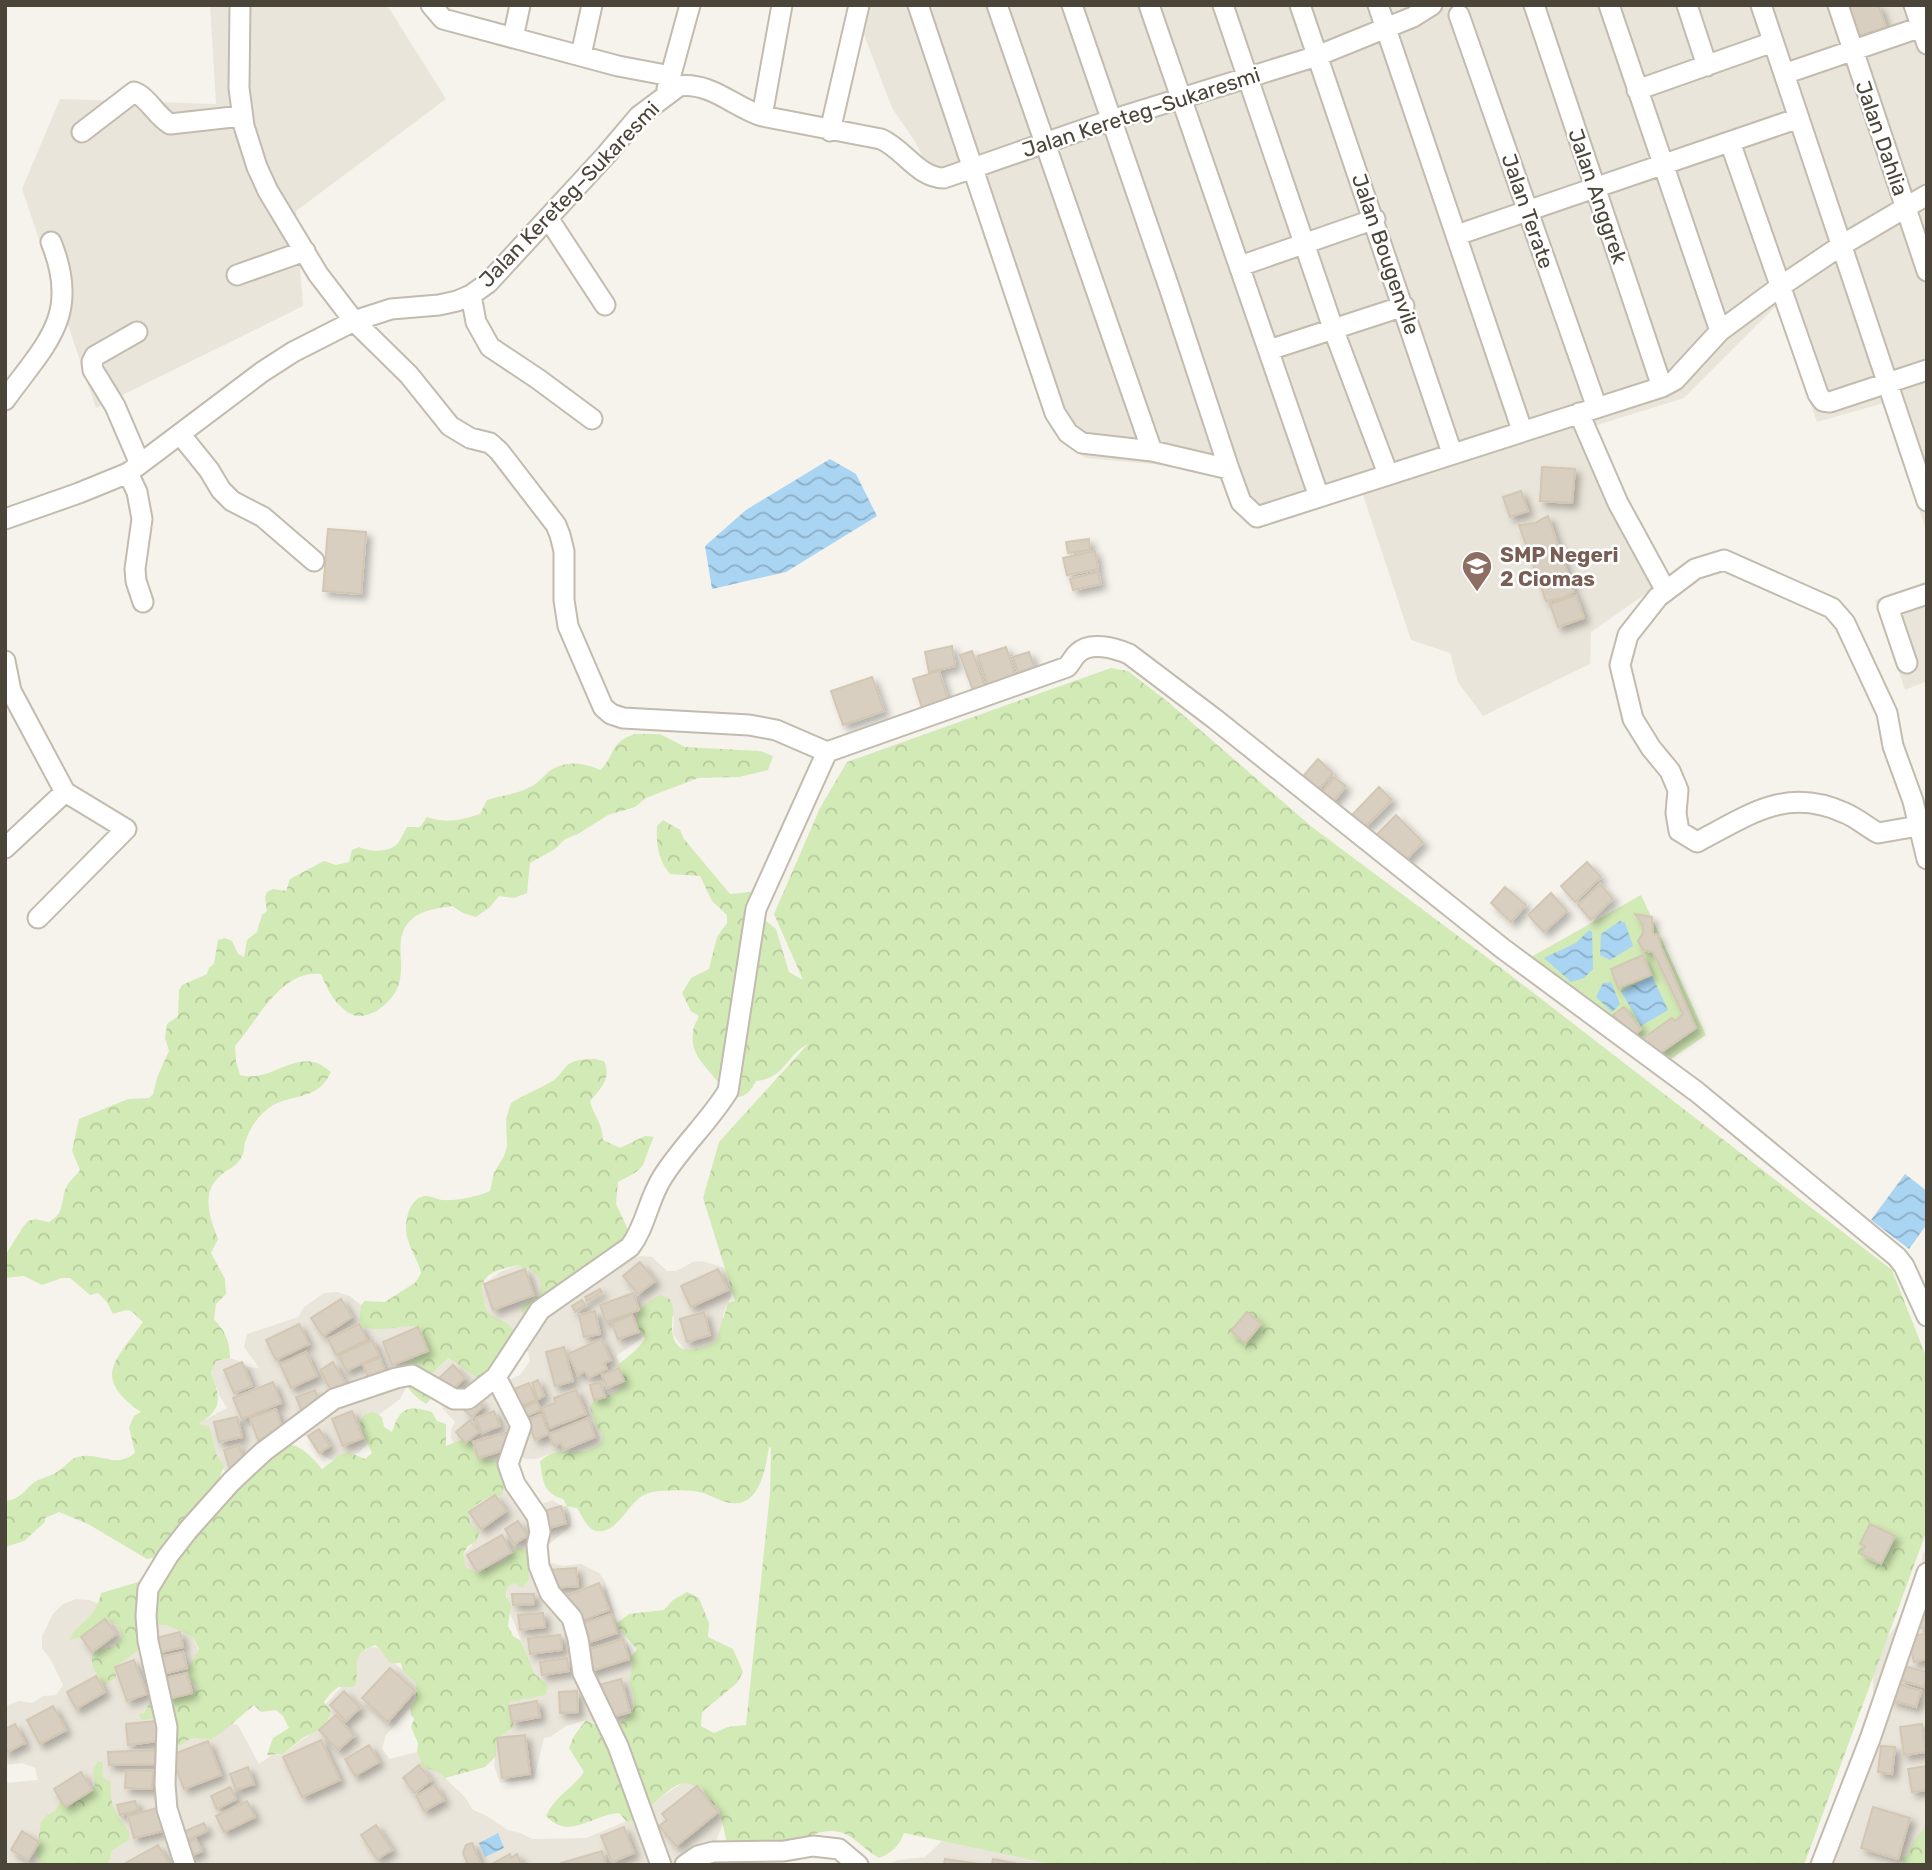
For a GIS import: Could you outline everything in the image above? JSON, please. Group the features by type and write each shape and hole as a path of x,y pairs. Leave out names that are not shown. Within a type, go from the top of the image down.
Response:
{"street":[{"path":"240,5 239,88 242,116 248,142 268,191 318,274 354,321 409,375 450,426 470,438 490,443 499,451 556,525 564,551 564,600 568,626 603,707 611,714 622,718 749,725 776,730 827,752 1067,667 1082,649 1115,648 1129,654 1215,719 1502,948 1697,1092 1796,1171 1897,1257 1904,1266 1927,1316"},
{"path":"513,38 520,5"},
{"path":"581,55 592,5"},
{"path":"440,10 513,38 618,66 668,85 690,5"},
{"path":"762,116 782,5"},
{"path":"830,131 859,5"},
{"path":"918,5 1055,413 1068,433 1082,443 1152,451 1229,469"},
{"path":"997,5 1152,451"},
{"path":"1072,5 1229,469 1241,502 1257,517 1662,387 1675,380 1720,331 1781,286 1842,245 1927,195"},
{"path":"1149,5 1319,497"},
{"path":"1223,5 1334,331 1388,474"},
{"name":"Jalan Bougenvile","path":"1300,5 1375,219 1452,453"},
{"path":"1378,5 1522,430"},
{"name":"Jalan Kereteg–Sukaresmi","path":"5,519 79,493 134,468 262,372 293,352 354,321 391,309 439,305 471,295 488,283 668,85 687,85 712,90 743,110 762,116 881,139 894,145 922,171 935,178 944,178 1111,120 1317,56 1413,17 1434,5 1445,13 1465,10"},
{"name":"Jalan Anggrek","path":"1534,5 1662,387"},
{"path":"1609,5 1720,331"},
{"path":"1687,5 1707,66"},
{"path":"1761,5 1927,501"},
{"name":"Jalan Dahlia","path":"1838,5 1927,271"},
{"path":"1784,74 1853,50 1925,32 1914,5"},
{"name":"Jalan Terate","path":"1465,10 1618,503 1666,591"},
{"path":"1637,90 1773,42"},
{"path":"82,132 134,92 139,93 165,121 175,125 242,116"},
{"path":"1457,235 1799,118"},
{"path":"1730,142 1818,394 1823,401 1830,402 1927,370"},
{"path":"548,218 605,305"},
{"path":"1240,266 1375,219"},
{"path":"5,400 50,338 61,314 64,283 61,266 51,242"},
{"path":"237,275 305,251"},
{"path":"471,295 476,322 490,347 592,419"},
{"path":"1269,350 1404,306"},
{"path":"136,332 95,356 92,362 93,370 115,407 134,468 142,519 135,569 143,602"},
{"path":"180,434 232,501 263,517 314,561"},
{"path":"1918,826 1878,833 1846,813 1806,800 1766,806 1697,842 1679,831 1676,813 1678,790 1670,771 1651,748 1633,719 1620,665 1628,635 1658,597 1695,569 1724,560 1832,608 1846,622 1887,713 1893,746 1909,788 1927,859"},
{"path":"1907,663 1888,607 1927,594"},
{"path":"5,661 11,691 65,792 126,829 38,918"},
{"path":"185,1865 167,1809 167,1727 148,1641 148,1589 168,1556 231,1482 257,1457 334,1399 412,1375 447,1396 459,1400 475,1395 496,1377 540,1310 630,1247 640,1234 646,1209 661,1179 687,1141 718,1108 728,1091 756,909 827,752"},
{"path":"5,848 65,792"},
{"path":"496,1377 521,1426 508,1464 516,1485 537,1516 540,1532 537,1545 539,1566 550,1593 572,1619 583,1673 618,1746 661,1865"},
{"path":"1821,1865 1870,1739 1927,1573"},
{"path":"685,1865 698,1856 713,1852 783,1851 813,1846 839,1849 858,1865"}],"shaded area":[{"path":"210,5 387,5 446,99 296,211 303,306 96,408 22,189 60,99 216,104"},
{"path":"871,5 1927,5 1927,533 1884,403 1817,422 1776,306 1684,398 1591,427 1657,586 1591,632 1590,664 1483,716 1458,682 1450,653 1411,640 1361,489 1253,523 1228,471 1085,458 1076,451 983,182 937,176 926,164 916,143 892,108 855,11"},
{"path":"1927,581 1927,681 1905,690 1875,600"},
{"path":"642,1256 652,1257 667,1271 676,1271 693,1262 702,1261 722,1267 729,1273 732,1294 723,1314 723,1335 701,1355 684,1349 673,1334 674,1316 616,1356 630,1384 601,1454 555,1452 536,1459 526,1459 518,1455 487,1466 456,1446 451,1438 455,1422 443,1409 430,1375 451,1357 463,1367 504,1382 520,1375 530,1361 528,1352 521,1345 473,1318 484,1284 500,1272 519,1265 537,1270 540,1279 609,1274 626,1260"},
{"path":"337,1292 350,1296 361,1305 368,1319 404,1314 433,1337 400,1399 376,1417 368,1444 358,1453 345,1459 331,1460 319,1453 308,1436 288,1437 231,1482 197,1424 227,1408 219,1395 211,1371 216,1361 230,1358 248,1367 259,1368 244,1347 247,1334 298,1317 304,1307 324,1293"},
{"path":"503,1487 513,1487 536,1506 553,1500 561,1506 567,1506 571,1526 548,1545 542,1554 544,1561 563,1566 581,1564 599,1573 605,1581 617,1623 623,1630 634,1661 629,1680 634,1699 632,1720 606,1730 586,1720 566,1726 544,1738 534,1779 500,1783 494,1765 501,1709 535,1674 507,1606 507,1587 515,1583 485,1573 466,1573 463,1554 472,1546 472,1537 466,1529 469,1512 474,1505"},
{"path":"1927,1551 1927,1865 1821,1865 1873,1711 1873,1667 1884,1642 1901,1619 1918,1580 1923,1553"},
{"path":"76,1599 89,1600 153,1625 166,1625 193,1637 229,1726 232,1723 238,1725 259,1764 272,1755 287,1751 313,1732 325,1705 349,1679 357,1657 370,1647 389,1651 396,1664 425,1691 386,1735 382,1748 389,1759 417,1752 429,1757 440,1765 445,1778 465,1797 473,1810 508,1830 532,1839 586,1838 639,1816 658,1799 698,1773 727,1814 706,1865 5,1865 5,1783 38,1780 35,1768 22,1763 5,1765 5,1706 19,1701 32,1703 43,1696 56,1695 63,1685 42,1648 42,1636 53,1614 63,1604"},
{"path":"943,1840 1083,1865 886,1865 898,1860 925,1857"}],"green space":[{"path":"1111,668 1128,671 1168,702 1312,827 1509,974 1892,1270 1927,1359 1927,1530 1804,1865 1057,1865 904,1833 900,1842 888,1854 879,1858 848,1835 836,1831 730,1849 718,1807 708,1802 703,1789 686,1783 670,1790 629,1824 619,1813 572,1827 555,1823 546,1816 549,1809 584,1772 569,1748 586,1720 606,1730 618,1725 633,1710 634,1699 629,1680 633,1662 628,1660 637,1649 617,1623 629,1614 664,1610 673,1600 687,1592 699,1598 709,1623 708,1637 733,1649 743,1672 737,1683 702,1712 701,1726 714,1733 728,1727 746,1725 770,1493 771,1448 769,1447 760,1484 749,1499 741,1503 721,1501 694,1491 652,1492 638,1499 617,1523 603,1531 593,1530 577,1508 567,1506 563,1499 548,1490 540,1462 556,1452 585,1451 601,1443 603,1434 597,1428 590,1407 594,1400 615,1393 621,1387 619,1368 616,1367 636,1350 645,1338 636,1319 647,1303 661,1295 670,1299 673,1309 673,1336 681,1348 693,1350 716,1341 728,1303 735,1301 703,1198 719,1142 808,1044 780,1071 756,1081 747,1093 740,1097 725,1098 718,1082 695,1052 693,1030 699,1016 691,1011 682,993 691,978 709,969 717,937 727,923 727,915 712,901 700,876 670,874 659,852 657,826 663,820 680,830 684,839 730,894 749,892 757,898 761,917 776,929 789,972 803,980 774,914 820,808 847,762"},
{"path":"635,734 660,734 685,747 760,751 773,756 768,770 739,777 698,778 646,798 635,807 608,815 530,863 527,893 514,898 499,896 476,917 452,906 420,913 404,929 398,987 391,999 378,1010 359,1016 347,1012 333,998 321,974 294,979 282,988 235,1046 240,1075 260,1075 307,1061 319,1064 331,1072 326,1081 313,1092 282,1101 264,1112 249,1132 241,1158 215,1182 209,1197 210,1214 218,1239 211,1253 225,1279 226,1294 216,1304 214,1319 226,1337 230,1358 216,1361 211,1372 218,1402 212,1413 198,1424 210,1427 216,1454 224,1466 219,1479 282,1444 294,1446 307,1453 322,1469 348,1452 365,1459 372,1453 360,1421 365,1414 374,1412 382,1417 384,1427 392,1432 398,1417 406,1410 432,1412 437,1421 446,1424 446,1446 464,1439 473,1442 478,1458 497,1461 503,1455 507,1470 502,1495 487,1498 470,1513 472,1525 479,1531 477,1541 468,1546 463,1554 466,1568 477,1572 506,1560 517,1547 527,1550 529,1580 522,1588 515,1583 507,1587 506,1597 511,1605 508,1626 513,1636 521,1641 535,1674 548,1686 545,1695 509,1702 514,1727 497,1738 496,1756 485,1767 445,1778 438,1772 419,1765 421,1761 417,1752 418,1743 411,1727 414,1719 410,1706 416,1700 416,1683 403,1671 401,1663 390,1663 375,1645 359,1656 356,1684 352,1687 338,1687 324,1702 331,1711 327,1721 319,1730 304,1737 283,1754 267,1755 273,1738 289,1728 283,1716 276,1710 261,1712 254,1705 211,1739 191,1738 173,1750 159,1716 144,1720 139,1714 145,1713 152,1696 188,1694 195,1690 196,1686 186,1675 199,1649 193,1637 166,1625 153,1625 143,1645 115,1667 116,1677 105,1685 94,1670 92,1652 115,1646 122,1636 118,1625 105,1620 81,1637 69,1640 95,1609 101,1593 138,1582 148,1589 161,1556 147,1559 88,1524 59,1512 45,1518 45,1522 24,1541 5,1547 5,1501 17,1497 35,1482 57,1472 75,1458 94,1456 120,1460 135,1453 129,1427 134,1416 141,1412 125,1399 112,1378 117,1358 143,1322 131,1311 113,1314 98,1293 90,1295 70,1278 42,1285 24,1276 5,1278 6,1254 28,1221 35,1219 49,1222 58,1215 66,1188 80,1170 72,1151 79,1119 128,1099 149,1098 153,1094 169,1051 165,1038 167,1024 178,1016 179,990 182,985 207,974 214,964 218,940 225,938 232,941 238,954 244,957 247,940 257,932 262,915 267,911 267,892 273,889 286,891 290,879 324,861 336,865 349,862 352,850 359,847 374,851 390,849 398,843 407,827 420,827 427,817 454,820 480,814 487,800 525,789 560,766 580,764 600,770 617,745 626,737"},
{"path":"1641,895 1706,1035 1668,1061 1531,957"},
{"path":"575,1061 604,1061 607,1073 598,1092 590,1101 603,1140 620,1148 645,1136 654,1137 643,1165 618,1182 616,1204 635,1244 628,1262 617,1265 554,1307 544,1324 534,1328 526,1325 521,1307 540,1293 541,1284 535,1273 528,1267 525,1269 518,1265 492,1273 484,1281 482,1288 485,1304 490,1314 511,1327 516,1335 513,1350 501,1364 479,1379 449,1358 430,1375 437,1392 426,1404 411,1392 404,1376 406,1363 415,1357 421,1348 422,1338 418,1327 366,1327 359,1324 361,1305 365,1301 385,1302 416,1282 421,1273 406,1232 409,1212 415,1201 426,1196 442,1200 460,1199 490,1191 494,1173 507,1146 506,1119 511,1103 554,1080"},
{"path":"98,1762 103,1762 102,1777 111,1782 113,1807 127,1829 129,1840 112,1850 108,1865 41,1865 36,1854 41,1822 55,1811 62,1799 84,1794 95,1787 93,1769"},
{"path":"1927,1823 1927,1858 1924,1865 1907,1865 1898,1859 1907,1856"}],"water":[{"path":"830,459 856,474 877,516 786,572 712,589 705,546 746,510"},
{"path":"1620,921 1625,923 1633,946 1610,960 1600,955 1601,934"},
{"path":"1589,930 1592,932 1593,969 1584,978 1571,982 1544,958 1576,943"},
{"path":"1652,976 1668,1010 1641,1026 1621,991"},
{"path":"1611,982 1620,1004 1612,1012 1596,997 1603,983"},
{"path":"1905,1174 1927,1191 1927,1224 1909,1249 1871,1220"},
{"path":"498,1833 504,1848 485,1857 479,1843"}],"building":[{"path":"1848,5 1878,5 1886,27 1859,36"},
{"path":"1542,467 1575,469 1572,503 1540,501"},
{"path":"1521,491 1528,511 1510,517 1503,497"},
{"path":"1548,516 1574,592 1563,598 1546,601 1519,525 1535,523"},
{"path":"328,529 366,532 361,594 323,591"},
{"path":"1089,539 1090,550 1068,553 1066,542"},
{"path":"1095,551 1098,569 1067,575 1063,558"},
{"path":"1098,572 1101,584 1073,590 1070,579"},
{"path":"1576,595 1584,618 1558,627 1550,604"},
{"path":"952,646 955,666 929,672 925,652"},
{"path":"1006,647 1016,677 988,685 978,656"},
{"path":"972,651 986,689 974,693 960,655"},
{"path":"1029,652 1036,672 1020,678 1013,657"},
{"path":"939,671 949,703 923,711 913,679"},
{"path":"872,677 884,711 843,725 831,691"},
{"path":"1318,759 1333,773 1313,796 1298,782"},
{"path":"1334,777 1346,786 1329,807 1317,798"},
{"path":"1379,787 1392,800 1365,827 1352,815"},
{"path":"1396,815 1423,842 1403,863 1376,835"},
{"path":"1587,862 1601,877 1575,902 1561,886"},
{"path":"1600,884 1613,899 1591,920 1578,905"},
{"path":"1505,887 1526,905 1511,922 1491,903"},
{"path":"1551,893 1567,911 1544,932 1528,915"},
{"path":"1635,914 1652,917 1653,934 1658,935 1696,1028 1660,1053 1642,1039 1672,1018 1675,1021 1683,1014 1653,952 1643,950 1638,941 1643,933 1643,925"},
{"path":"1643,955 1651,975 1618,988 1611,969"},
{"path":"1624,1007 1641,1029 1634,1036 1613,1015"},
{"path":"640,1262 655,1281 638,1294 623,1276"},
{"path":"525,1269 534,1295 493,1310 484,1284"},
{"path":"718,1269 728,1290 691,1307 681,1286"},
{"path":"600,1289 602,1292 587,1301 585,1297"},
{"path":"633,1293 639,1310 606,1322 600,1305"},
{"path":"341,1299 352,1317 323,1336 311,1318"},
{"path":"582,1300 586,1306 575,1312 572,1306"},
{"path":"595,1311 600,1334 584,1337 579,1315"},
{"path":"704,1312 710,1335 687,1342 680,1319"},
{"path":"1247,1312 1261,1324 1245,1343 1231,1331"},
{"path":"632,1315 639,1332 618,1339 612,1323"},
{"path":"299,1324 309,1344 276,1360 266,1340"},
{"path":"359,1324 367,1340 336,1355 328,1339"},
{"path":"418,1327 428,1351 392,1365 383,1342"},
{"path":"601,1339 611,1360 604,1363 607,1369 589,1378 585,1371 578,1375 568,1354"},
{"path":"372,1340 379,1356 346,1371 339,1355"},
{"path":"564,1347 573,1381 555,1386 546,1352"},
{"path":"306,1352 317,1376 291,1388 280,1364"},
{"path":"380,1358 388,1378 371,1385 363,1364"},
{"path":"242,1362 252,1386 234,1393 224,1370"},
{"path":"333,1362 347,1386 333,1394 320,1370"},
{"path":"453,1365 465,1378 448,1394 436,1381"},
{"path":"619,1368 624,1381 607,1388 602,1375"},
{"path":"538,1380 544,1396 538,1399 532,1383"},
{"path":"273,1382 281,1403 242,1419 233,1398"},
{"path":"600,1382 605,1397 594,1400 590,1385"},
{"path":"529,1383 536,1400 513,1408 507,1392"},
{"path":"315,1390 320,1405 302,1412 296,1397"},
{"path":"576,1390 586,1414 550,1428 542,1408 555,1403 554,1398"},
{"path":"476,1398 483,1406 472,1417 464,1410"},
{"path":"537,1402 541,1410 523,1417 520,1409"},
{"path":"276,1409 283,1431 258,1440 250,1418"},
{"path":"352,1411 363,1438 343,1446 332,1419"},
{"path":"494,1411 500,1426 482,1433 476,1418"},
{"path":"541,1414 549,1434 535,1440 527,1420"},
{"path":"237,1417 242,1437 219,1442 214,1422"},
{"path":"588,1418 595,1437 564,1450 561,1443 554,1446 549,1434"},
{"path":"470,1420 479,1432 465,1443 456,1432"},
{"path":"319,1429 330,1446 319,1453 308,1436"},
{"path":"509,1432 514,1447 478,1458 473,1442"},
{"path":"239,1445 244,1462 229,1467 224,1450"},
{"path":"495,1495 506,1511 481,1529 469,1512"},
{"path":"561,1506 566,1523 543,1530 538,1513"},
{"path":"518,1521 527,1536 514,1544 505,1529"},
{"path":"1870,1524 1895,1536 1881,1564 1861,1554 1865,1546 1860,1544"},
{"path":"502,1535 511,1552 477,1572 467,1555"},
{"path":"576,1568 578,1586 551,1588 549,1570"},
{"path":"599,1583 609,1610 576,1623 566,1596"},
{"path":"512,1594 534,1594 534,1604 513,1605"},
{"path":"1921,1611 1927,1612 1927,1629 1920,1628"},
{"path":"543,1613 545,1627 520,1630 518,1615"},
{"path":"611,1614 617,1633 584,1644 578,1625"},
{"path":"105,1619 116,1634 92,1652 81,1637"},
{"path":"180,1632 183,1647 157,1653 153,1639"},
{"path":"1927,1633 1927,1659 1914,1662 1908,1638"},
{"path":"560,1635 562,1650 530,1654 528,1638"},
{"path":"623,1639 629,1659 588,1672 582,1652"},
{"path":"183,1652 187,1668 159,1675 155,1658"},
{"path":"567,1658 569,1671 542,1675 540,1662"},
{"path":"134,1660 147,1694 127,1701 115,1667"},
{"path":"1904,1666 1927,1672 1924,1687 1900,1680"},
{"path":"390,1668 415,1691 388,1722 362,1698"},
{"path":"187,1673 192,1693 167,1699 162,1679"},
{"path":"96,1676 105,1692 76,1709 67,1692"},
{"path":"621,1679 630,1712 609,1718 599,1685"},
{"path":"1896,1683 1921,1691 1916,1707 1891,1700"},
{"path":"344,1691 360,1708 346,1721 330,1705"},
{"path":"577,1691 578,1712 560,1713 559,1692"},
{"path":"537,1701 540,1717 512,1722 509,1706"},
{"path":"53,1706 66,1730 40,1744 27,1720"},
{"path":"336,1715 354,1736 338,1750 319,1730"},
{"path":"156,1721 158,1741 128,1745 126,1724"},
{"path":"15,1724 25,1743 5,1753 5,1729"},
{"path":"1922,1724 1926,1752 1904,1755 1900,1727"},
{"path":"525,1735 530,1774 502,1778 497,1738"},
{"path":"321,1740 340,1780 302,1797 283,1757"},
{"path":"208,1741 221,1775 184,1789 171,1755"},
{"path":"369,1745 379,1762 355,1776 345,1759"},
{"path":"1881,1746 1895,1747 1892,1774 1878,1772"},
{"path":"155,1750 155,1764 109,1765 108,1752"},
{"path":"419,1765 431,1780 415,1793 403,1778"},
{"path":"1927,1766 1927,1790 1912,1792 1908,1769"},
{"path":"248,1767 254,1784 236,1790 230,1774"},
{"path":"126,1770 153,1771 152,1789 125,1788"},
{"path":"81,1772 92,1790 65,1807 54,1789"},
{"path":"435,1785 444,1800 424,1811 416,1796"},
{"path":"697,1786 718,1812 676,1846 659,1826 667,1820 662,1814"},
{"path":"230,1787 236,1799 217,1809 211,1796"},
{"path":"135,1801 138,1810 120,1815 117,1805"},
{"path":"247,1801 255,1817 224,1832 216,1816"},
{"path":"1873,1807 1910,1818 1898,1859 1861,1848"},
{"path":"157,1808 163,1831 134,1838 128,1816"},
{"path":"204,1823 207,1831 185,1841 181,1833"},
{"path":"376,1825 392,1850 377,1859 361,1835"},
{"path":"624,1827 634,1853 612,1862 601,1836"},
{"path":"22,1831 39,1842 28,1860 11,1850"},
{"path":"196,1839 202,1851 189,1857 183,1845"},
{"path":"472,1843 481,1865 468,1865 463,1853 466,1845"},
{"path":"158,1845 170,1865 122,1865"},
{"path":"602,1851 606,1865 561,1863"},
{"path":"510,1854 511,1858 517,1854 522,1865 490,1865"},
{"path":"945,1859 980,1864 980,1865 944,1865"},
{"path":"993,1859 1019,1864 1019,1865 992,1865"}],"place":[{"name":"SMP Negeri 2 Ciomas","path":"1477,593"}]}
